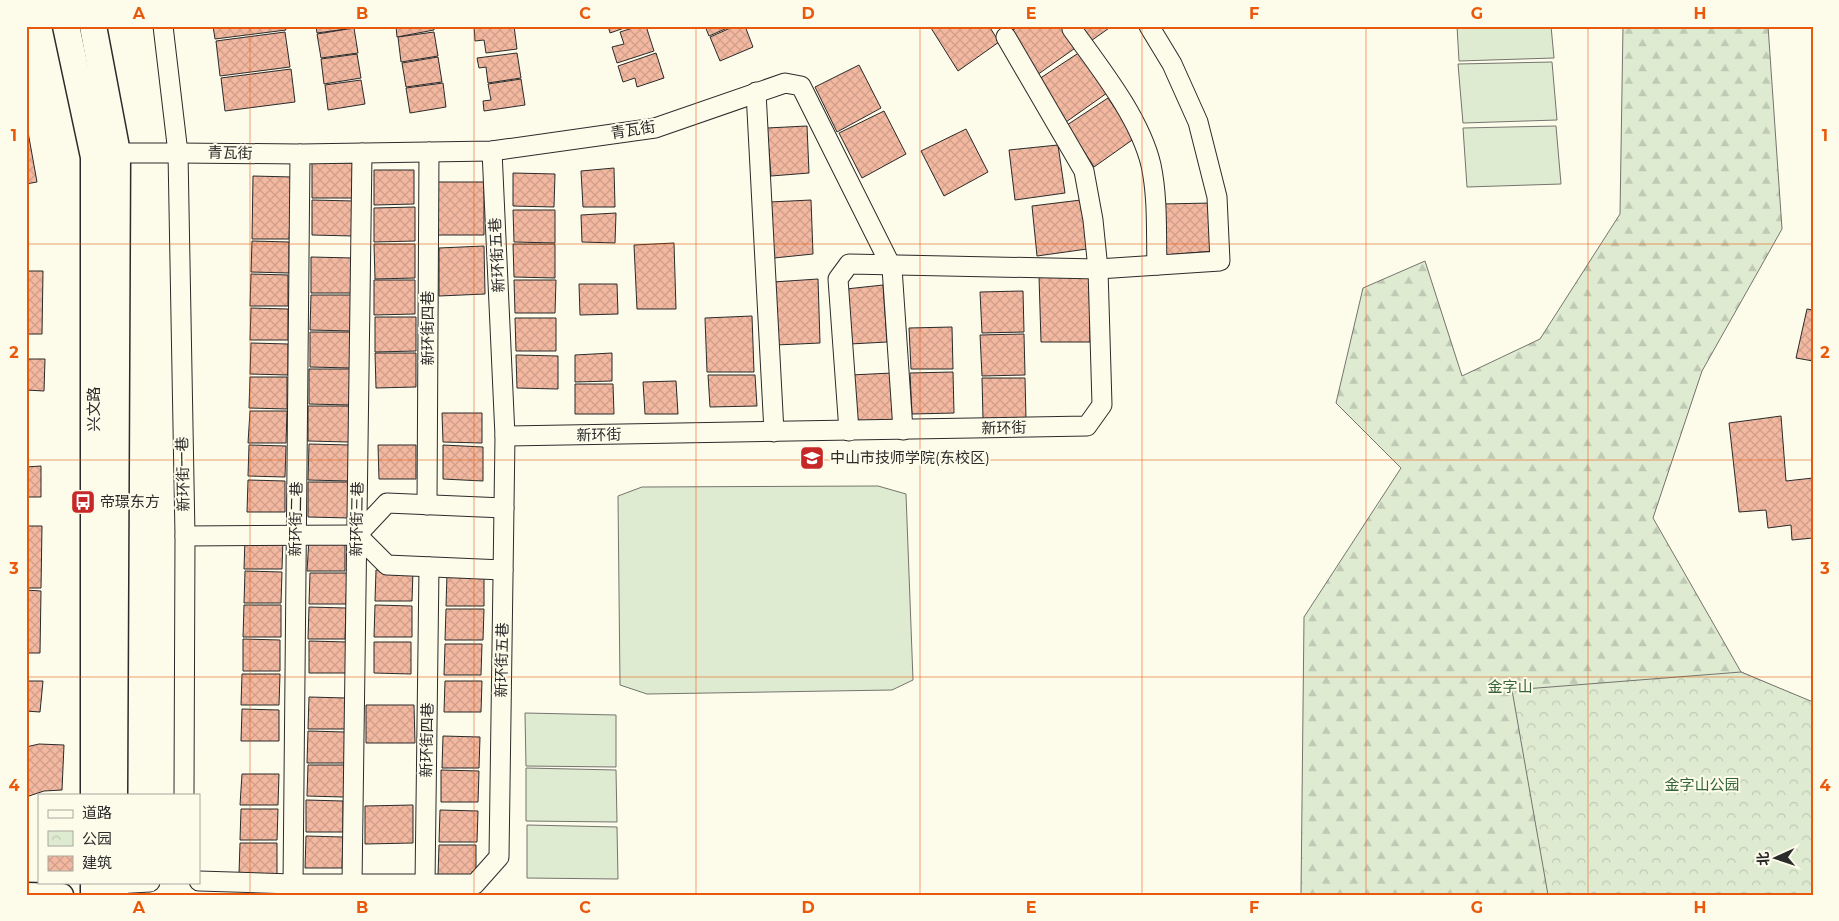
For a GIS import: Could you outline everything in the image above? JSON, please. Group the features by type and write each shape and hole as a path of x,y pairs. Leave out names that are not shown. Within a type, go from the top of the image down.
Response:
{"main road":[{"name":"兴文路","path":"66,26 105,155 94,794"},
{"name":"兴文路","path":"93,26 105,155 114,794"}],"street":[{"name":"新环街一巷","path":"164,26 178,152 184,536 184,794"},
{"path":"849,430 838,279 849,264 1098,269 1220,261 1217,197 1198,122 1172,64 1149,26"},
{"path":"1072,29 1110,82 1139,132 1151,164 1156,196 1157,265"},
{"name":"新环街","path":"505,436 1087,426 1102,405 1098,269 1093,220 1084,171 1006,37"},
{"name":"青瓦街","path":"105,155 178,152 300,154 492,151 655,128 785,83 801,86 891,265 903,430"},
{"path":"756,92 774,432"},
{"name":"新环街五巷","path":"200,881 293,884 475,884 499,857 505,436 492,151"},
{"name":"新环街四巷","path":"427,505 429,152"},
{"name":"新环街三巷","path":"352,884 362,153"},
{"name":"新环街二巷","path":"293,884 300,154"},
{"path":"357,535 387,503 504,508"},
{"path":"184,536 357,535 386,565 503,570"},
{"name":"新环街四巷","path":"426,884 429,567"},
{"path":"104,887 132,884"},
{"path":"26,894 62,895"}],"green space":[{"path":"1457,26 1551,26 1554,58 1459,61"},
{"name":"金字山","path":"1623,26 1768,26 1782,229 1702,371 1653,518 1741,672 1813,703 1813,895 1301,895 1304,617 1401,468 1336,403 1363,288 1425,261 1462,376 1540,339 1620,214"},
{"path":"1552,62 1557,120 1463,123 1458,64"},
{"path":"1556,126 1561,184 1467,187 1463,128"},
{"path":"878,486 906,494 913,680 892,690 647,694 620,685 618,496 642,487"},
{"name":"金字山公园","path":"1741,672 1813,702 1813,895 1548,895 1512,690"},
{"path":"525,713 616,715 616,767 526,766"},
{"path":"526,768 616,770 617,822 526,821"},
{"path":"527,825 617,827 618,879 527,878"}],"building":[{"path":"213,26 285,26 286,30 215,39"},
{"path":"316,26 353,26 354,28 317,33"},
{"path":"396,26 434,26 434,30 397,37"},
{"path":"474,26 514,26 517,49 486,53 484,40 475,41"},
{"path":"608,26 630,26 610,33"},
{"path":"639,26 646,26 654,51 617,63 612,47 624,44 620,32"},
{"path":"705,26 732,26 709,36"},
{"path":"735,26 745,26 753,47 720,61 710,37"},
{"path":"934,26 989,26 999,42 958,71 931,28"},
{"path":"1019,26 1065,26 1078,46 1037,75 1010,32"},
{"path":"1077,26 1112,26 1088,43"},
{"path":"354,28 358,53 321,58 317,34"},
{"path":"285,32 290,67 220,76 216,41"},
{"path":"434,32 438,56 401,62 398,37"},
{"path":"1080,52 1107,93 1066,122 1039,79"},
{"path":"517,53 521,78 488,83 486,67 479,68 477,58"},
{"path":"656,53 664,78 637,87 635,78 623,82 618,66"},
{"path":"357,54 361,78 324,84 321,59"},
{"path":"438,57 442,82 406,87 402,63"},
{"path":"859,65 881,108 837,132 815,87"},
{"path":"291,69 295,102 225,111 221,78"},
{"path":"521,79 525,105 484,111 483,101 491,100 488,84"},
{"path":"361,80 365,104 328,110 325,85"},
{"path":"443,83 446,107 410,113 406,88"},
{"path":"1108,98 1135,138 1094,167 1067,125"},
{"path":"884,111 906,154 862,178 839,133"},
{"path":"26,121 37,182 26,184"},
{"path":"807,126 809,173 771,176 767,128"},
{"path":"966,129 988,172 944,196 921,151"},
{"path":"1058,145 1065,193 1015,200 1009,150"},
{"path":"312,162 354,163 353,198 312,198"},
{"path":"614,168 615,207 583,207 581,171"},
{"path":"374,170 414,170 414,204 374,205"},
{"path":"513,173 555,174 554,207 513,206"},
{"path":"253,176 292,177 289,239 252,239"},
{"path":"437,182 484,182 484,235 438,235"},
{"path":"312,200 354,201 353,236 312,235"},
{"path":"811,200 813,254 774,258 770,202"},
{"path":"1081,200 1087,249 1037,256 1032,206"},
{"path":"1212,203 1214,251 1164,255 1162,204"},
{"path":"415,207 415,241 374,242 374,208"},
{"path":"513,210 555,210 555,243 514,242"},
{"path":"616,213 615,243 582,242 581,215"},
{"path":"252,241 289,242 289,273 251,272"},
{"path":"674,243 676,309 637,309 634,245"},
{"path":"374,244 415,244 415,278 375,279"},
{"path":"513,244 555,244 555,278 514,277"},
{"path":"484,246 485,294 439,296 439,248"},
{"path":"311,257 353,258 352,293 311,293"},
{"path":"26,271 43,271 42,334 26,334"},
{"path":"251,274 288,275 288,306 250,306"},
{"path":"1089,275 1090,342 1041,342 1039,276"},
{"path":"818,279 820,343 776,345 773,282"},
{"path":"374,280 415,280 415,314 374,315"},
{"path":"514,280 556,280 555,313 515,313"},
{"path":"579,284 617,284 618,314 580,315"},
{"path":"883,285 887,342 850,344 846,289"},
{"path":"1023,291 1024,332 982,333 980,292"},
{"path":"311,295 352,295 352,331 310,330"},
{"path":"251,308 288,309 288,340 250,340"},
{"path":"1807,309 1813,310 1813,361 1796,358"},
{"path":"752,316 754,372 707,372 705,318"},
{"path":"375,317 416,317 416,351 375,352"},
{"path":"515,318 556,318 556,351 516,351"},
{"path":"952,327 953,369 911,369 909,328"},
{"path":"310,332 352,332 351,368 310,367"},
{"path":"1024,334 1025,375 982,376 980,335"},
{"path":"251,343 288,344 288,375 250,374"},
{"path":"375,353 416,353 416,387 376,388"},
{"path":"612,353 612,381 575,382 575,355"},
{"path":"516,355 558,356 558,389 517,388"},
{"path":"26,359 45,359 44,391 26,390"},
{"path":"309,369 351,369 350,405 309,404"},
{"path":"953,372 954,413 912,414 910,373"},
{"path":"892,373 896,421 854,421 851,375"},
{"path":"708,375 755,375 757,406 710,407"},
{"path":"250,377 287,377 287,409 249,408"},
{"path":"982,378 1025,378 1026,419 983,419"},
{"path":"676,381 678,414 645,414 643,382"},
{"path":"575,384 613,384 614,414 575,414"},
{"path":"308,406 350,406 349,442 308,441"},
{"path":"250,411 287,411 286,443 248,443"},
{"path":"442,413 482,413 482,443 443,442"},
{"path":"1781,416 1786,481 1813,478 1813,538 1792,540 1791,525 1768,528 1766,510 1739,512 1729,423"},
{"path":"309,444 350,445 350,481 308,480"},
{"path":"249,445 286,446 285,477 248,476"},
{"path":"378,445 416,445 416,479 379,479"},
{"path":"443,445 483,447 483,481 443,479"},
{"path":"41,466 41,497 26,497 26,467"},
{"path":"248,480 285,481 285,512 247,512"},
{"path":"308,482 350,482 350,518 308,517"},
{"path":"26,526 42,526 41,588 26,588"},
{"path":"245,538 283,538 282,569 244,569"},
{"path":"309,539 345,539 345,571 307,571"},
{"path":"376,570 413,570 412,601 375,601"},
{"path":"245,571 282,572 281,603 244,603"},
{"path":"310,573 347,573 346,604 309,604"},
{"path":"447,574 484,575 484,606 446,606"},
{"path":"26,590 41,591 40,653 26,653"},
{"path":"244,605 281,605 281,637 243,637"},
{"path":"375,605 412,606 412,637 374,637"},
{"path":"309,607 346,608 345,639 308,639"},
{"path":"446,609 484,609 483,640 445,640"},
{"path":"243,639 280,640 280,671 243,671"},
{"path":"309,641 347,642 346,673 309,673"},
{"path":"374,642 411,642 411,674 374,673"},
{"path":"445,644 482,644 481,675 444,675"},
{"path":"242,674 280,674 279,705 241,705"},
{"path":"26,681 43,681 40,712 26,711"},
{"path":"445,681 482,681 481,712 444,712"},
{"path":"309,697 346,698 345,729 308,729"},
{"path":"366,705 414,705 415,743 366,743"},
{"path":"242,709 279,710 279,741 241,741"},
{"path":"308,731 345,732 345,763 307,763"},
{"path":"443,736 480,737 479,768 442,768"},
{"path":"39,744 64,745 62,790 44,791 26,797 26,747"},
{"path":"308,765 345,765 344,797 307,796"},
{"path":"441,770 479,771 478,802 441,802"},
{"path":"242,774 279,774 278,805 240,805"},
{"path":"306,800 343,801 343,832 306,832"},
{"path":"413,805 413,843 365,844 365,806"},
{"path":"241,809 278,809 277,840 240,840"},
{"path":"440,810 478,811 477,842 439,842"},
{"path":"306,836 343,837 342,868 305,868"},
{"path":"240,843 277,843 277,875 239,874"},
{"path":"439,845 476,845 476,876 438,876"}],"place":[{"name":"中山市技师学院(东校区)","path":"812,458"},
{"name":"帝璟东方","path":"83,502"}]}
